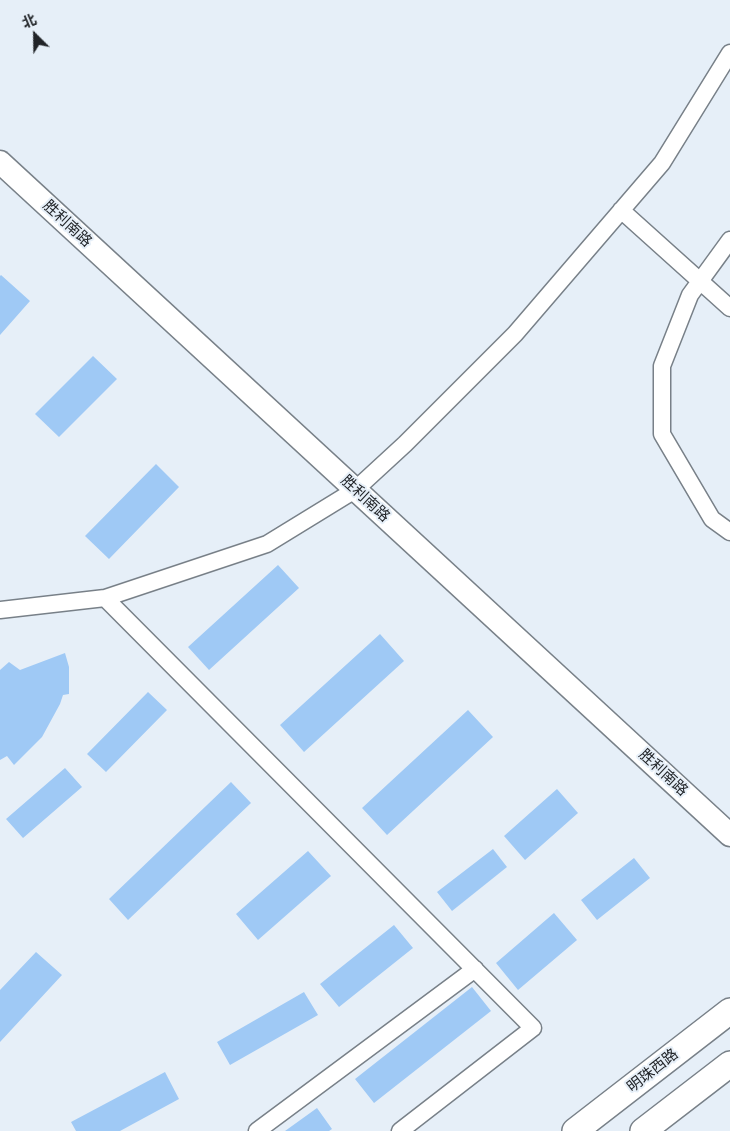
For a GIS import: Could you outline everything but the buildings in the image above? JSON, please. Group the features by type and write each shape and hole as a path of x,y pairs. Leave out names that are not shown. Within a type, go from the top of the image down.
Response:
{"main road":[{"name":"胜利南路","path":"0,162 730,835"},
{"name":"明珠西路","path":"575,1131 730,1010"},
{"path":"643,1131 730,1064"}],"street":[{"path":"0,610 105,598 267,544 355,490 405,444 515,334 662,163 730,53"},
{"path":"621,210 730,308"},
{"path":"730,240 690,296 662,366 662,434 712,519 730,532"},
{"path":"105,598 533,1028 400,1131"},
{"path":"257,1131 474,970"}]}
